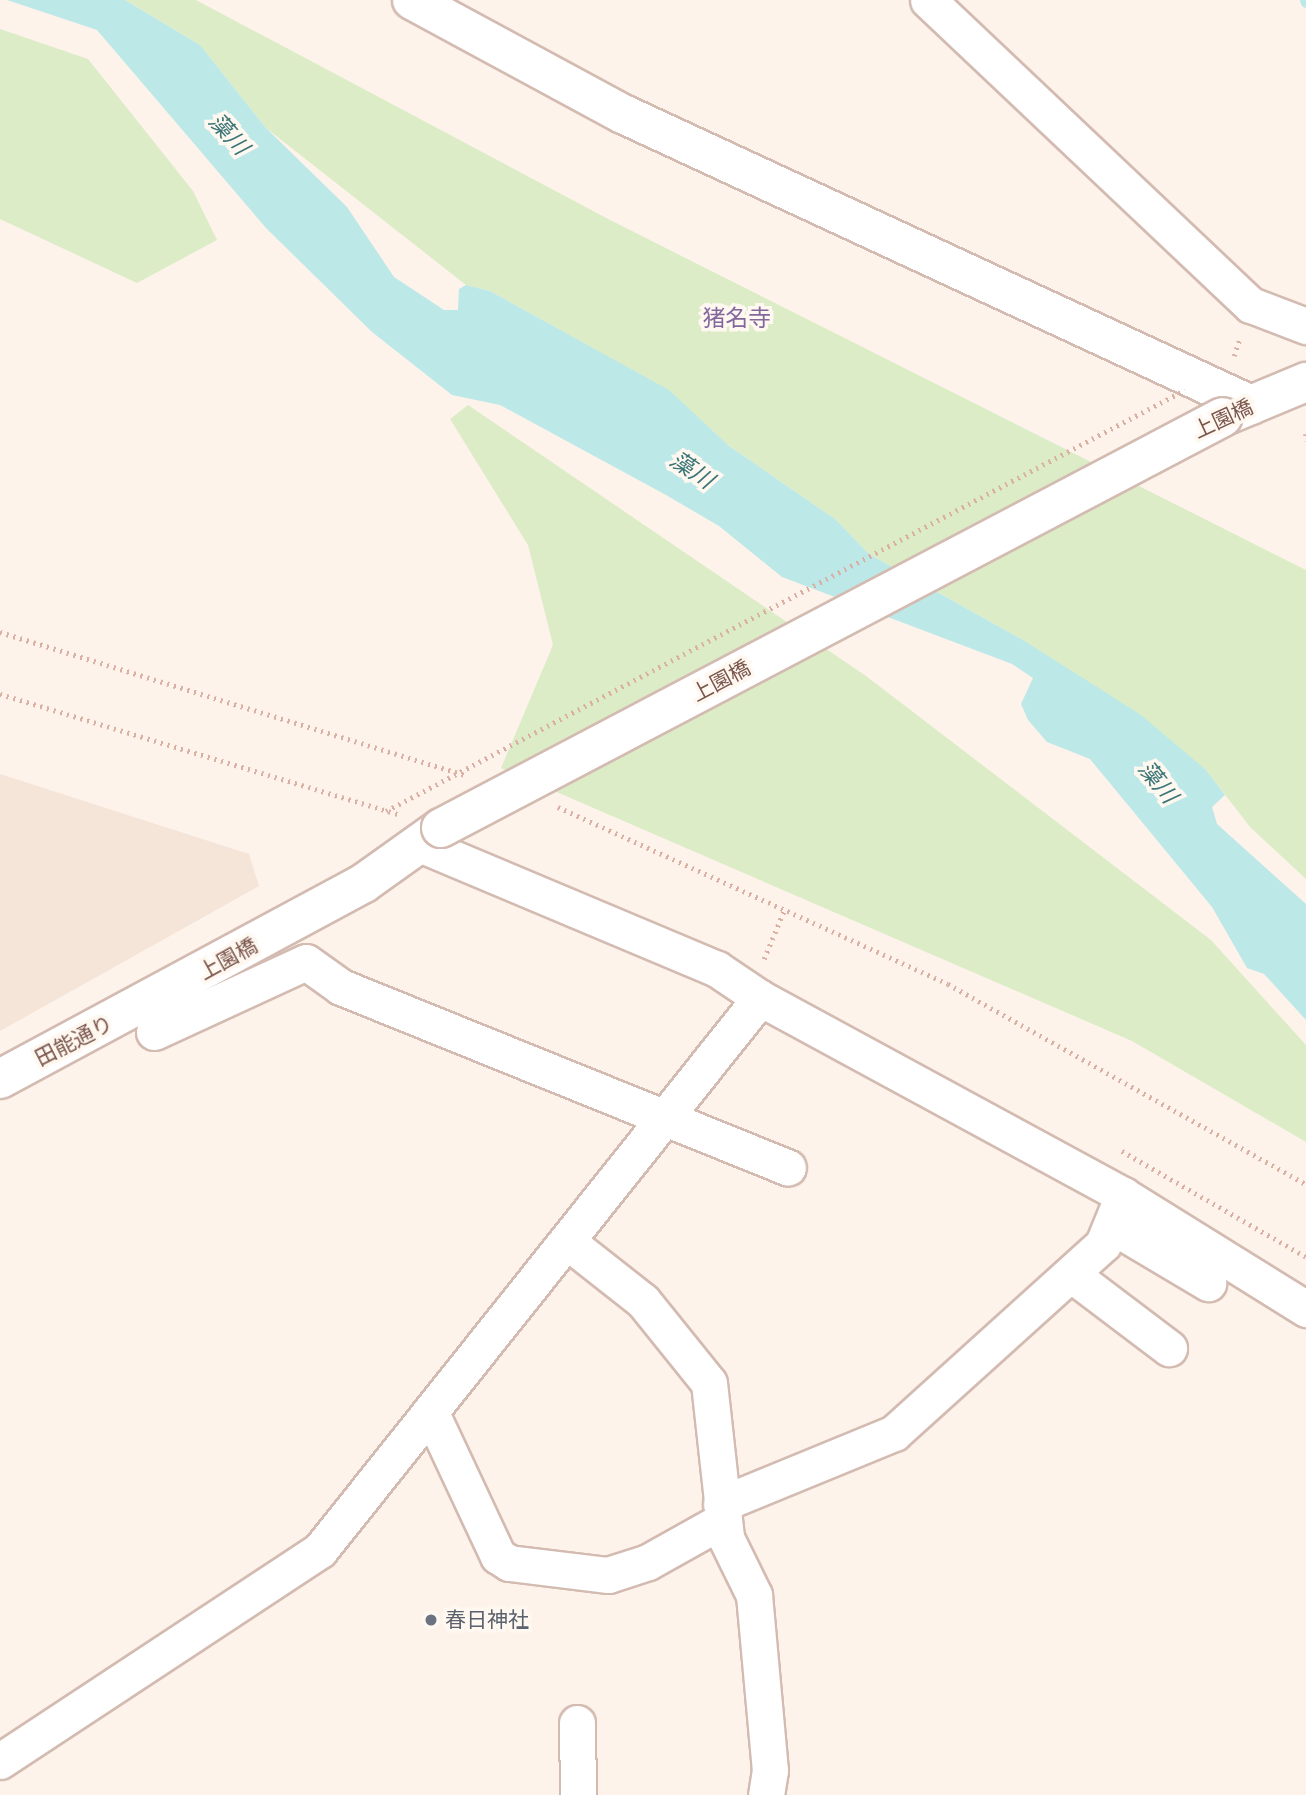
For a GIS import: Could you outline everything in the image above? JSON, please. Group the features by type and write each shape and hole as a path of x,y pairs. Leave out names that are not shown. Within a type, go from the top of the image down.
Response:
{"street":[{"path":"412,0 623,114 1237,411"},
{"path":"928,0 1251,305 1306,326"},
{"name":"上園橋","path":"151,1017 364,883 423,830 1237,411 1306,382"},
{"path":"423,830 717,969 761,982 1117,1211 1306,1309"},
{"path":"151,1017 306,962 341,986 788,1168"},
{"path":"0,1761 320,1550 668,1117 761,982"},
{"name":"田能通り","path":"0,1079 151,1017"},
{"path":"431,1413 498,1556 509,1563 608,1575 648,1562 722,1512 894,1433 1071,1274 1117,1211"},
{"path":"1117,1211 1208,1283"},
{"path":"568,1242 643,1301 709,1383 722,1512 754,1595 770,1770 766,1795"},
{"path":"1071,1274 1169,1348"},
{"path":"577,1723 578,1795"}],"path":[{"path":"1231,365 1251,305"},
{"path":"386,811 1185,390"},
{"path":"1306,434 1306,441"},
{"path":"0,632 475,779"},
{"path":"0,694 256,766 386,811 423,830"},
{"path":"555,806 948,984 1306,1184"},
{"path":"761,982 785,908"}],"shaded area":[{"path":"0,774 249,854 259,886 0,1031"}],"green space":[{"path":"125,0 196,0 610,220 1306,570 1306,879 1250,827 1206,770 1023,640 869,554 835,519 729,446 668,390 490,291 466,285 266,128 200,45"},
{"path":"0,29 88,59 193,191 217,240 137,283 0,219"},
{"path":"468,405 866,676 1211,940 1306,1045 1306,1142 1132,1041 501,768 553,645 528,545 450,419"}],"water":[{"name":"藻川","path":"7,0 125,0 200,45 266,128 347,207 394,277 444,310 458,310 459,289 466,285 490,291 669,390 729,446 835,519 869,554 1023,640 1141,715 1206,770 1225,795 1212,807 1217,824 1306,904 1306,1020 1264,974 1247,968 1212,907 1090,759 1047,742 1028,720 1021,704 1033,678 1012,664 782,577 719,526 666,495 500,405 452,395 372,332 266,228 97,30"}],"place":[{"name":"春日神社","path":"431,1620"}],"district":[{"name":"猪名寺","path":"737,318"}]}
